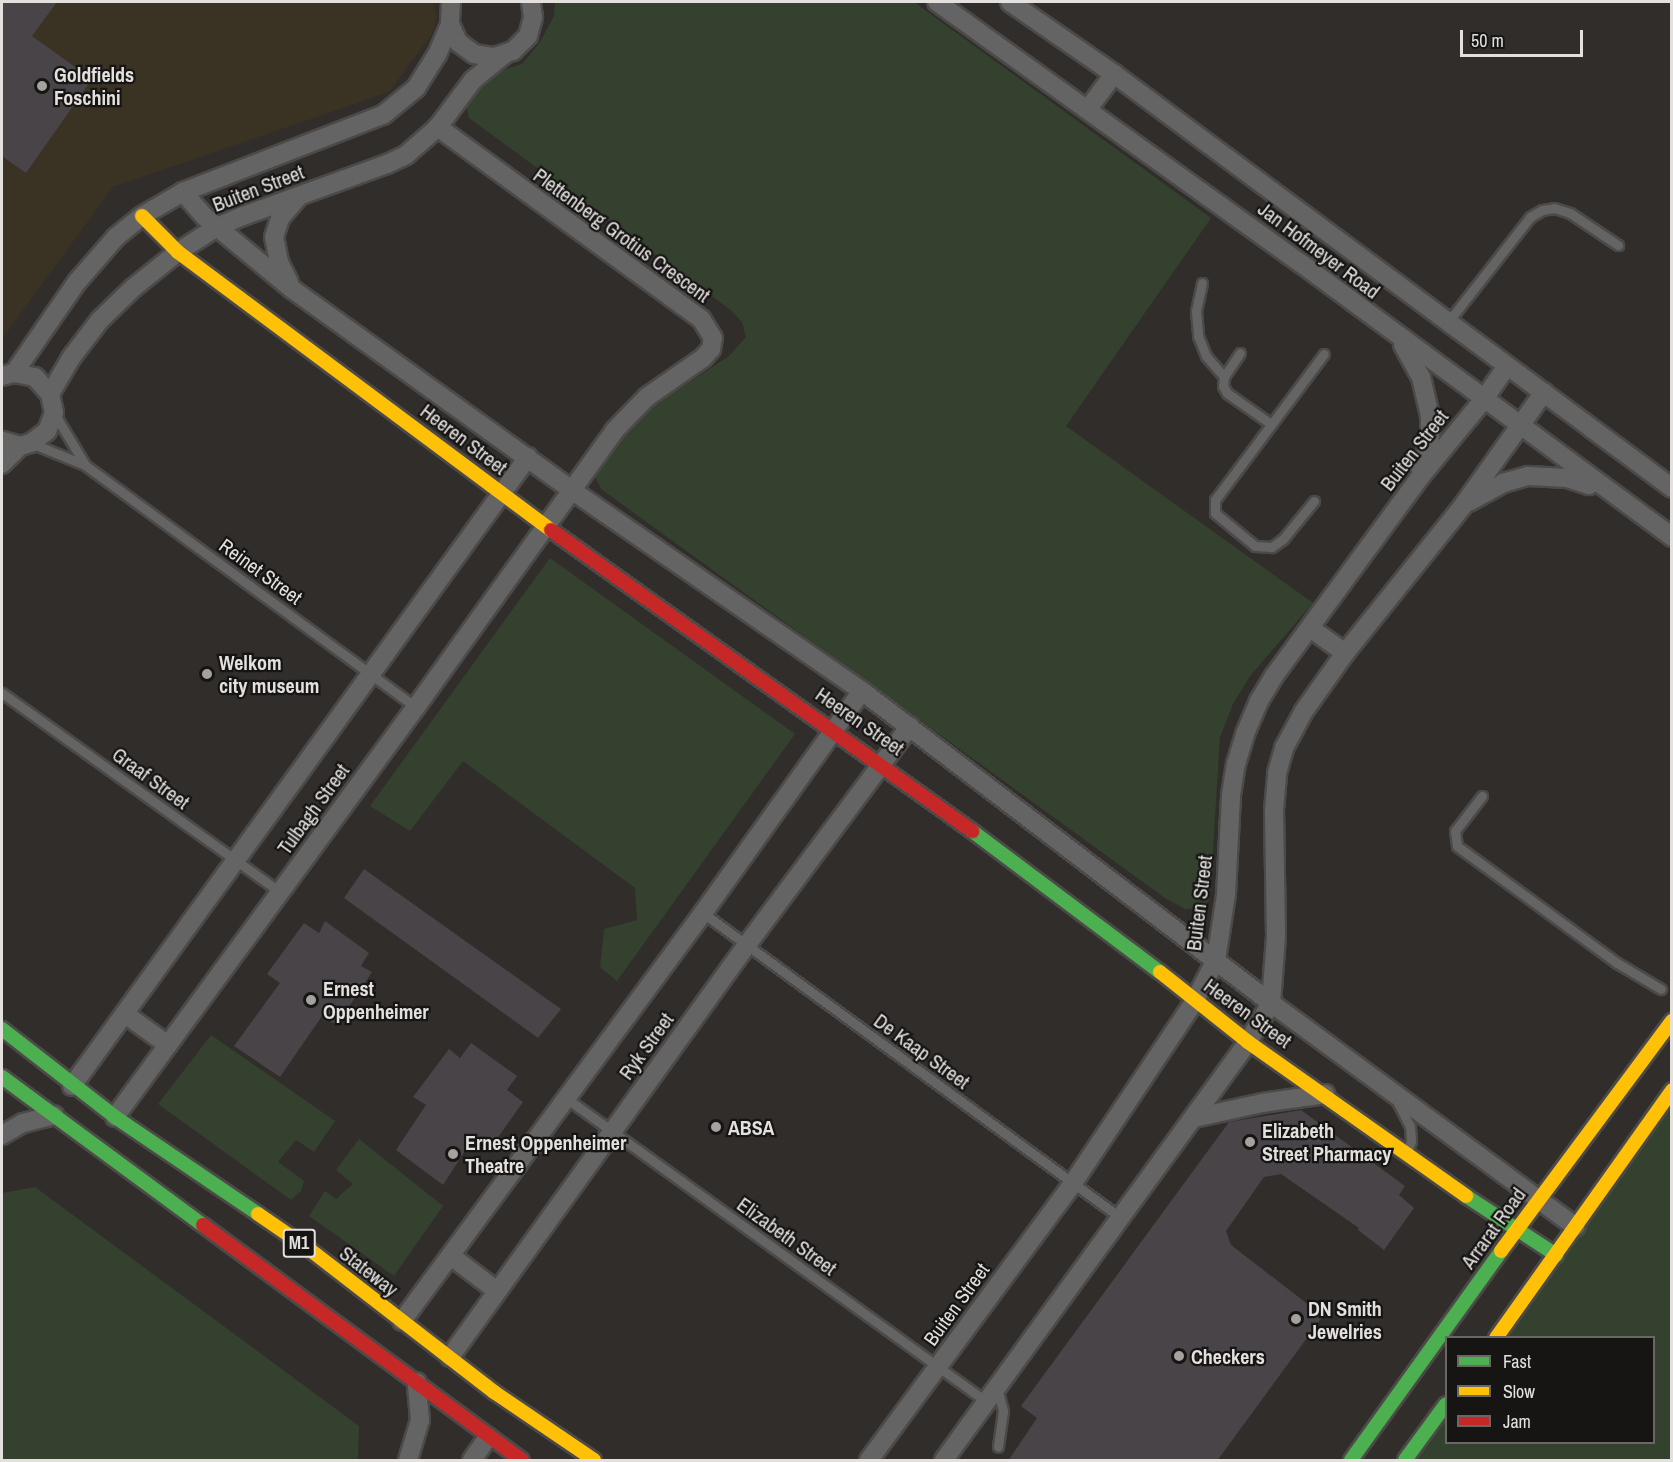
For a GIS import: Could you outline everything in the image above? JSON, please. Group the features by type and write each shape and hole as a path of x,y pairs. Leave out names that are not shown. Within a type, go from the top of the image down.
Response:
{"street":[{"path":"451,2 450,24 458,42 474,54 494,57 504,55"},
{"name":"Jan Hofmeyer Road","path":"937,2 1671,537"},
{"name":"Jan Hofmeyer Road","path":"1010,2 1114,74 1671,488"},
{"name":"Buiten Street","path":"51,394 71,358 100,320 133,288 178,252 217,227 396,160 422,143 438,128 473,80 504,55 513,51 528,36 534,7"},
{"name":"Buiten Street","path":"8,374 83,274 116,237 142,216 183,192 383,115 416,88 437,55 450,24"},
{"path":"1088,110 1114,74"},
{"name":"Plettenberg Grotius Crescent","path":"438,128 701,320 713,338 711,349 703,358 646,397 630,413 596,455 546,527"},
{"name":"Heeren Street","path":"183,192 217,227 292,289 573,491 910,726 1271,1003 1576,1227"},
{"path":"292,289 279,262 274,237 280,218 299,195"},
{"name":"Heeren Street","path":"142,216 178,252 502,495 882,764 1118,939 1194,1002 1248,1042 1325,1094 1515,1230 1556,1255"},
{"path":"1399,338 1421,377 1430,415 1430,435 1420,477"},
{"name":"Buiten Street","path":"869,1461 1073,1183 1194,1002 1216,960 1226,895 1231,795 1242,744 1259,701 1420,477 1484,399 1507,366"},
{"path":"2,464 46,431 54,413 51,394 35,377 8,374"},
{"path":"944,1461 1194,1118 1248,1042 1271,1003 1275,936 1274,810 1277,773 1284,748 1304,711 1345,653 1462,507 1544,392"},
{"path":"2,441 26,444"},
{"name":"Tulbagh Street","path":"72,1086 528,457"},
{"path":"1462,507 1503,483 1528,476 1567,478 1609,493"},
{"name":"Tulbagh Street","path":"115,1118 546,527"},
{"path":"1310,628 1345,653"},
{"name":"Ryk Street","path":"402,1321 702,914 862,691"},
{"name":"Ryk Street","path":"450,1357 746,946 910,726"},
{"path":"125,1014 168,1045"},
{"name":"Arrarat Road","path":"1351,1461 1515,1230 1671,1024"},
{"name":"Stateway","path":"2,1029 210,1195 306,1254 402,1321 494,1392 594,1461"},
{"name":"M1","path":"2,1077 191,1218 287,1279 417,1382 493,1426 522,1461"},
{"path":"1497,1336 1671,1090"},
{"path":"1194,1118 1252,1105 1325,1094"},
{"path":"2,1135 23,1123 54,1115"},
{"path":"191,1218 210,1195"},
{"path":"452,1256 497,1291"},
{"path":"408,1461 420,1420 417,1382"},
{"path":"472,1461 493,1426 499,1407 494,1392"},
{"path":"1404,1461 1445,1405"}],"lane":[{"path":"1448,322 1530,217 1542,210 1554,208 1570,213 1618,245"},
{"path":"1202,283 1196,311 1198,336 1206,356 1224,377"},
{"path":"1240,353 1224,377 1223,386 1227,393 1271,424"},
{"path":"1314,501 1283,539 1272,547 1255,546 1215,513 1215,500 1324,354"},
{"name":"Reinet Street","path":"54,413 85,465"},
{"name":"Reinet Street","path":"26,444 85,465 416,707"},
{"name":"Graaf Street","path":"2,693 280,892"},
{"path":"1482,796 1455,831 1457,846 1617,963 1661,988"},
{"name":"De Kaap Street","path":"702,914 1121,1218"},
{"path":"1391,1091 1410,1126 1411,1141 1406,1154"},
{"name":"Elizabeth Street","path":"566,1098 938,1367 992,1395"},
{"path":"992,1395 1003,1412 1003,1427 998,1447"}],"shaded area":[{"path":"2,2 434,2 437,18 432,34 389,92 113,187 2,339"}],"green space":[{"path":"555,2 914,2 1211,218 1066,426 1313,603 1250,676 1233,704 1220,737 1211,882 1209,899 1204,908 1185,909 1165,898 601,489 595,477 599,462 634,419 729,356 746,337 742,322 732,311 469,118 466,106 480,87 500,71 522,64 540,42 554,16"},
{"path":"550,558 795,734 617,981 600,967 604,929 637,920 635,888 463,761 410,831 370,806"},
{"path":"211,1035 335,1121 314,1152 296,1140 278,1162 304,1181 301,1191 291,1200 158,1104"},
{"path":"1671,1106 1671,1460 1417,1460 1445,1421 1445,1444 1655,1444 1655,1336 1507,1336"},
{"path":"359,1139 443,1206 394,1276 309,1216 325,1191 336,1199 353,1184 336,1170"},
{"path":"35,1187 359,1426 358,1460 2,1460 2,1193"}],"building":[{"path":"2,2 57,2 32,36 92,79 26,173 2,156"},
{"path":"364,869 561,1009 538,1038 344,898"},
{"name":"Ernest Oppenheimer","path":"325,921 369,953 361,966 372,972 337,1025 322,1016 280,1077 234,1046 280,983 267,974 304,923 319,933"},
{"name":"Ernest Oppenheimer","path":"471,1043 517,1076 507,1090 523,1102 489,1150 472,1140 443,1185 396,1150 426,1105 413,1097 449,1049 460,1058"},
{"path":"1301,1110 1405,1186 1399,1195 1414,1208 1384,1250 1358,1230 1359,1228 1281,1174 1264,1177 1226,1231 1231,1245 1323,1316 1217,1461 1008,1461 1037,1418 1021,1406 1229,1122"}],"traffic: fast":[{"path":"972,831 1160,972"},
{"path":"2,1029 115,1117 258,1214"},
{"path":"2,1077 203,1225"},
{"path":"1466,1196 1556,1255"},
{"path":"1351,1460 1501,1251"},
{"path":"1405,1460 1445,1405"}],"traffic: slow":[{"path":"142,216 178,252 551,530"},
{"path":"1160,972 1248,1042 1466,1196"},
{"path":"1501,1251 1672,1021"},
{"path":"1497,1336 1672,1090"},
{"path":"258,1214 309,1249 494,1392 594,1460"}],"traffic: jam":[{"path":"551,530 972,831"},
{"path":"203,1225 522,1460"}],"place":[{"name":"Goldfields Foschini","path":"42,86"},
{"name":"Welkom city museum","path":"207,674"},
{"name":"Ernest Oppenheimer","path":"311,1000"},
{"name":"ABSA","path":"716,1127"},
{"name":"Elizabeth Street Pharmacy","path":"1250,1142"},
{"name":"Ernest Oppenheimer Theatre","path":"453,1154"},
{"name":"DN Smith Jewelries","path":"1296,1319"},
{"name":"Checkers","path":"1179,1356"}]}
